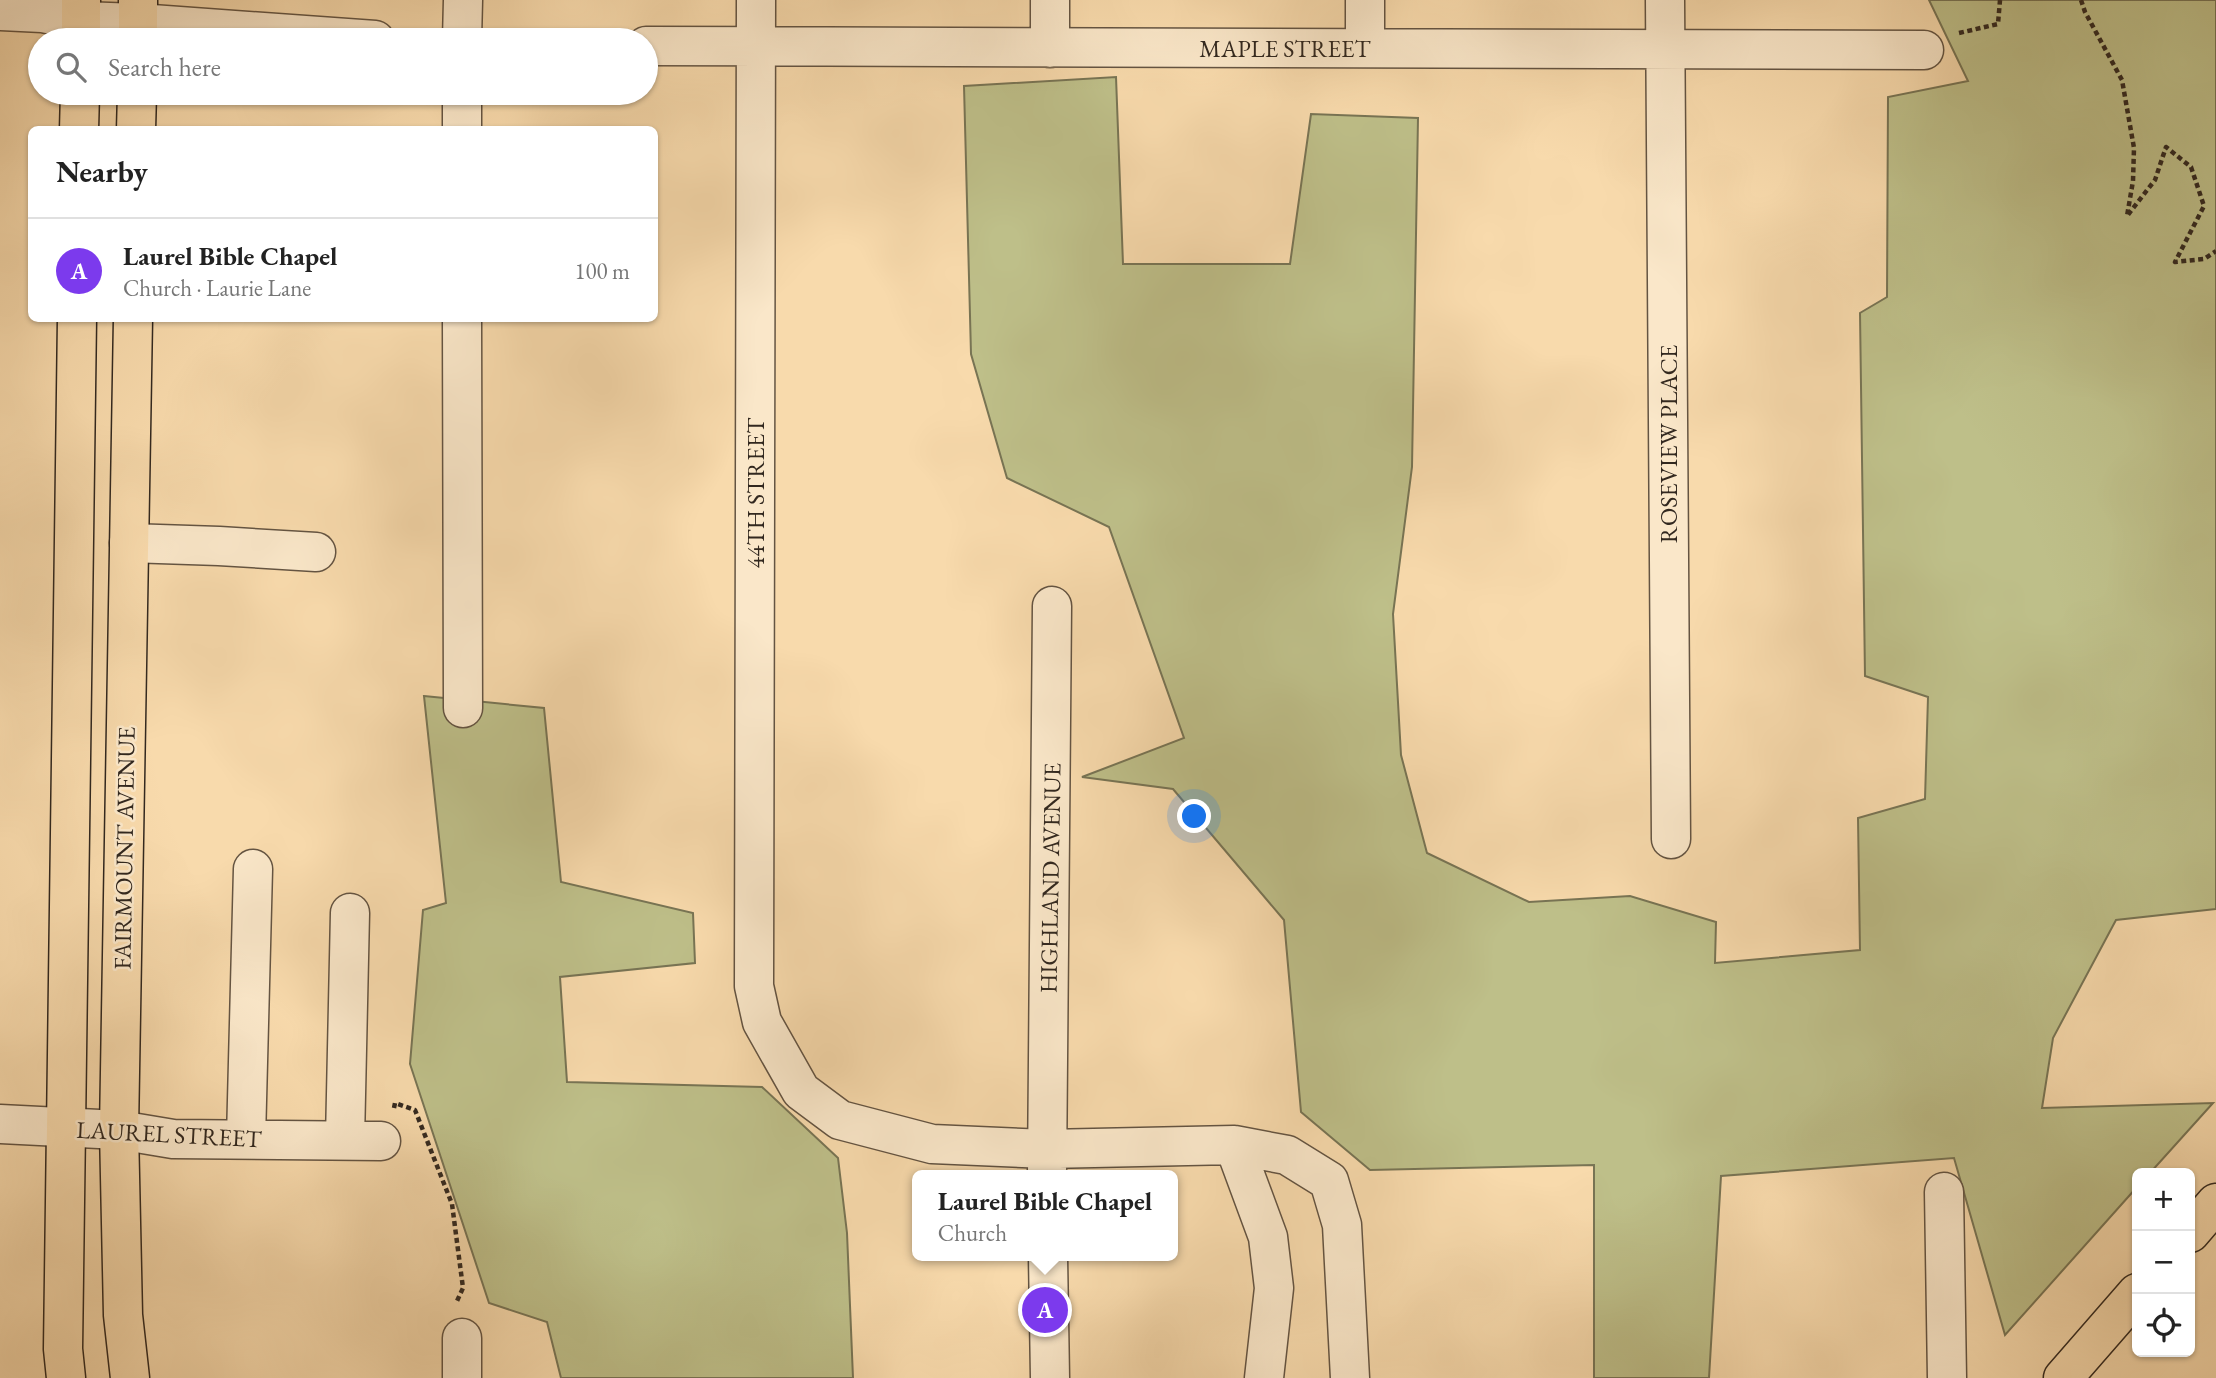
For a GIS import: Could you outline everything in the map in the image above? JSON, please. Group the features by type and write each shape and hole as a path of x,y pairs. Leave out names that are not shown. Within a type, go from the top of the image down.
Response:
{"main road":[{"path":"79,126 80,105"},
{"path":"136,126 137,105"},
{"path":"66,1378 63,1349 65,1128 77,322"},
{"name":"FAIRMOUNT AVENUE","path":"130,1378 123,1315 119,1130 133,322"},
{"path":"2192,1231 2216,1203"},
{"path":"2063,1378 2136,1294"}],"street":[{"path":"462,28 463,0"},
{"name":"44TH STREET","path":"756,0 754,986 762,1022 801,1091 840,1120 932,1144 1047,1162"},
{"path":"1050,0 1050,48"},
{"path":"1365,0 1365,48"},
{"name":"ROSEVIEW PLACE","path":"1665,0 1671,839"},
{"path":"0,11 43,13 81,21 138,21 225,28"},
{"name":"MAPLE STREET","path":"658,46 1924,50"},
{"path":"462,105 462,126"},
{"path":"463,322 463,708"},
{"path":"129,543 316,552"},
{"name":"HIGHLAND AVENUE","path":"1047,1162 1052,606"},
{"path":"246,1139 253,869"},
{"path":"351,913 363,1141"},
{"name":"LAUREL STREET","path":"0,1124 119,1130 173,1139 363,1141"},
{"path":"1047,1162 1234,1145 1287,1155 1329,1181 1342,1225 1350,1378"},
{"path":"1234,1145 1268,1237 1274,1287 1264,1378"},
{"path":"1944,1192 1947,1378"},
{"path":"1048,1261 1050,1378"},
{"path":"462,1338 462,1378"}],"path":[{"path":"1959,33 1998,24 2000,0"},
{"path":"2081,0 2122,80 2134,148 2133,181 2127,216 2155,180 2166,147 2191,167 2204,206 2175,262 2204,259 2216,251"},
{"path":"363,1141 395,1103 415,1110 452,1204 463,1287 449,1319 462,1338"}],"green space":[{"path":"1929,0 2216,0 2216,909 2116,920 2053,1038 2042,1108 2213,1103 2154,1168 2132,1168 2132,1193 2005,1335 1954,1158 1721,1176 1709,1378 1594,1378 1594,1165 1370,1170 1301,1112 1284,920 1173,789 1082,777 1184,738 1109,527 1007,478 971,354 964,86 1116,77 1123,264 1290,264 1311,114 1418,118 1412,467 1393,614 1401,755 1427,853 1529,902 1630,896 1716,922 1715,963 1860,950 1858,818 1925,799 1928,697 1865,676 1860,313 1887,297 1888,97 1968,81"},
{"path":"424,696 544,708 561,882 693,913 695,963 560,977 567,1082 762,1087 838,1158 847,1233 853,1378 561,1378 547,1322 489,1303 410,1064 423,910 446,903"}],"place":[{"name":"Laurel Bible Chapel","path":"1045,1310"}]}
